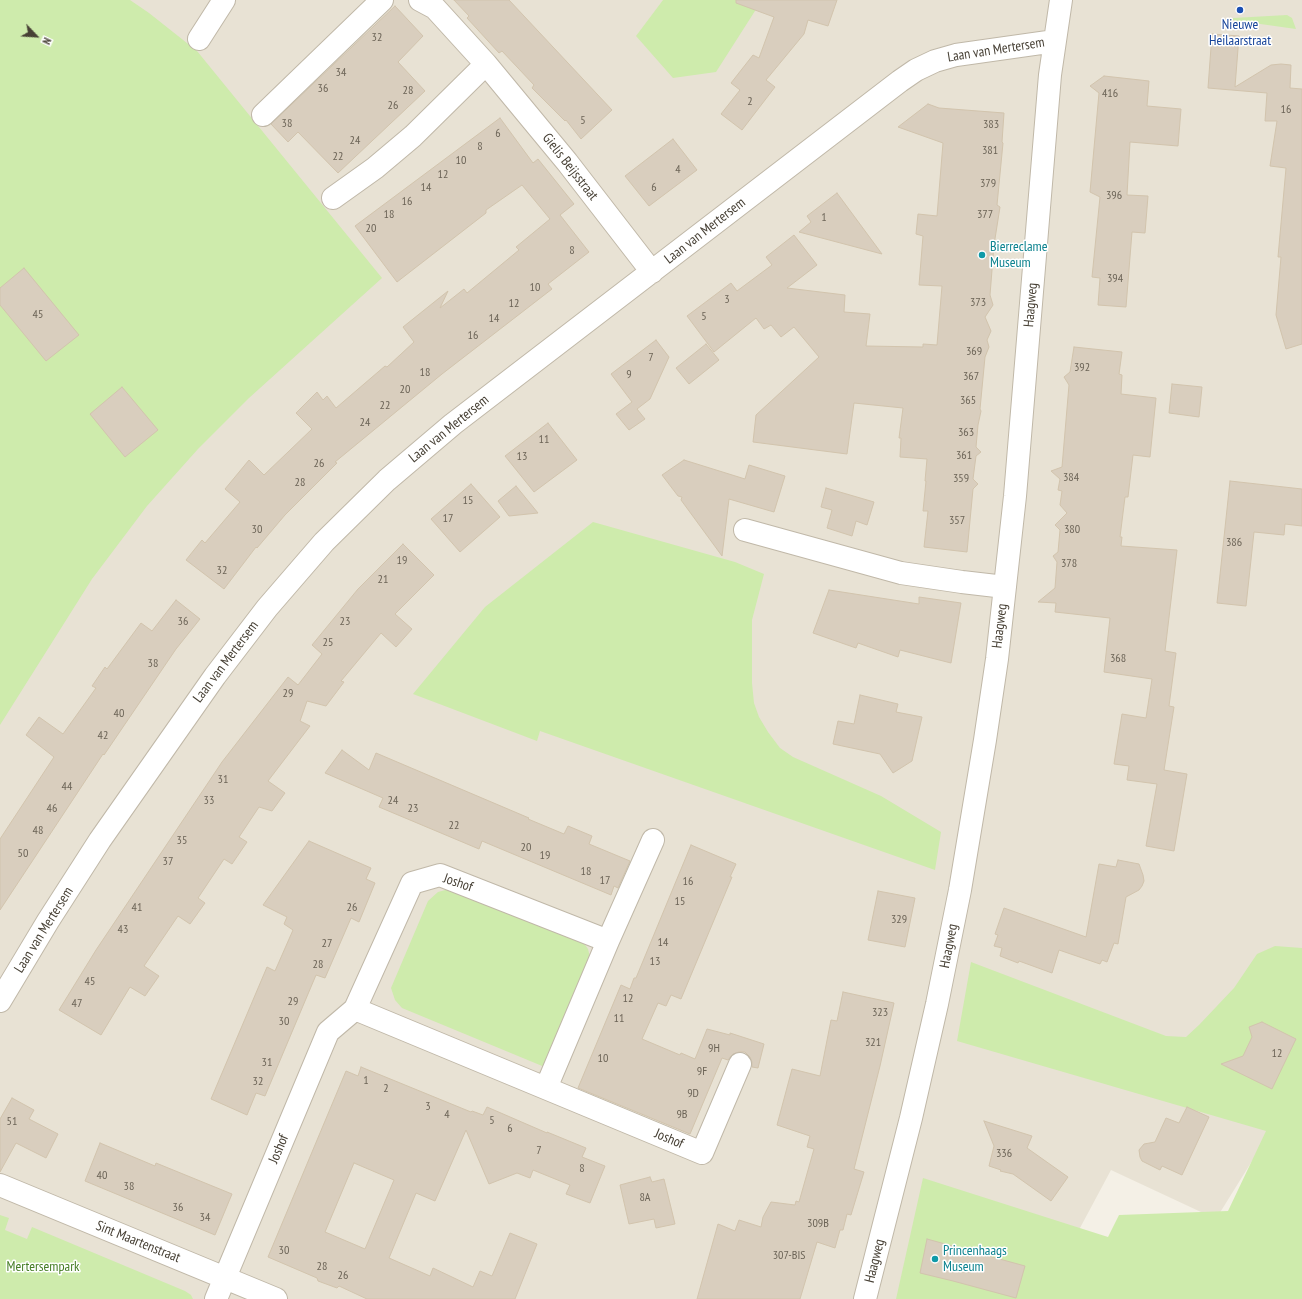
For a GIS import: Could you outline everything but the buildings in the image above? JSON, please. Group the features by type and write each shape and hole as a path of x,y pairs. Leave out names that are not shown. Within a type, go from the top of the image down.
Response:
{"street":[{"path":"199,39 224,0"},
{"path":"263,115 382,0"},
{"name":"Gielis Beijsstraat","path":"420,0 436,8 486,64 567,162 652,272"},
{"name":"Haagweg","path":"865,1299 913,1110 937,1004 960,890 986,733 1015,496 1050,75 1061,0"},
{"name":"Laan van Mertersem","path":"0,1001 100,840 215,676 290,580 355,510 420,451 916,70 935,61 956,54 1055,40"},
{"path":"332,198 375,168 413,136 486,64"},
{"name":"Haagweg","path":"746,530 901,573 1005,587"},
{"path":"546,1088 608,941 653,840"},
{"name":"Joshof","path":"216,1299 328,1032 355,1009 412,884 440,875 608,941"},
{"name":"Joshof","path":"355,1009 702,1153 740,1064"},
{"name":"Sint Maartenstraat","path":"0,1185 276,1299"}],"shaded area":[{"path":"0,0 1302,0 1302,1114 1275,1124 1216,1219 1111,1170 1042,1299 0,1299"}],"green space":[{"path":"0,0 130,0 149,13 197,51 382,278 249,398 198,449 147,506 92,579 0,725"},
{"path":"663,0 762,0 716,72 673,78 636,36"},
{"path":"1287,15 1292,18 1296,29 1232,20 1233,18"},
{"path":"593,522 735,562 764,574 752,620 752,683 754,703 759,717 780,748 793,757 881,796 941,832 935,870 540,731 537,741 413,694 485,607"},
{"path":"449,889 583,942 588,949 591,961 547,1068 402,1008 395,1000 391,988 428,901 438,892"},
{"path":"1275,946 1302,948 1302,1299 896,1299 923,1178 1108,1237 1119,1215 1228,1211 1266,1131 957,1041 971,962 1166,1036 1186,1037 1234,988 1257,954"},
{"name":"Mertersempark","path":"0,1215 9,1218 5,1230 27,1239 32,1227 185,1291 191,1295 193,1299 0,1299"}],"place":[{"name":"Nieuwe Heilaarstraat","path":"1240,10"},
{"name":"Bierreclame Museum","path":"982,255"},
{"name":"Princenhaags Museum","path":"935,1259"}]}
